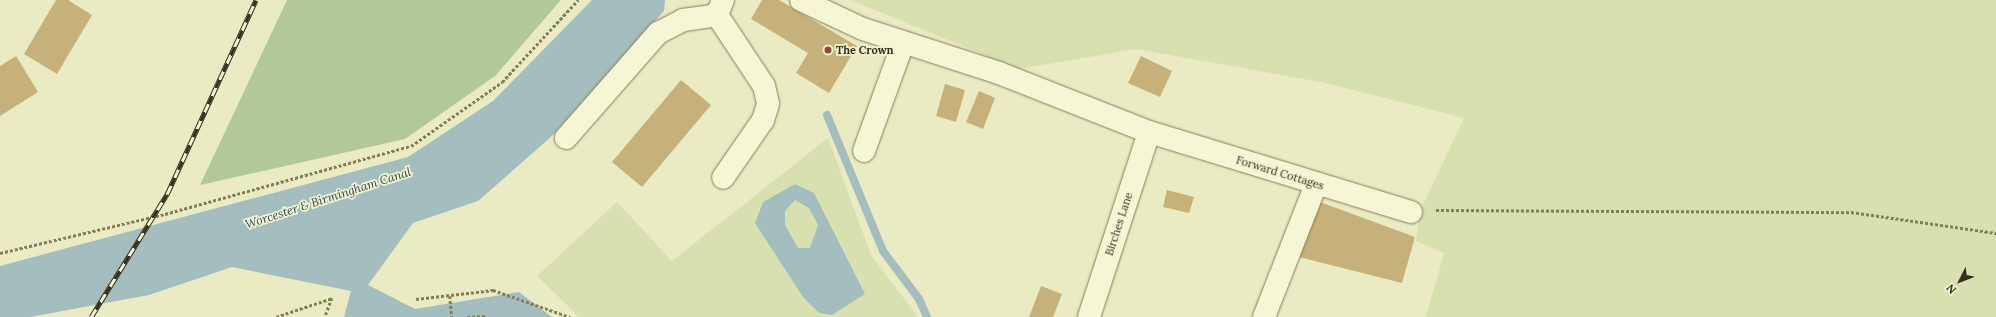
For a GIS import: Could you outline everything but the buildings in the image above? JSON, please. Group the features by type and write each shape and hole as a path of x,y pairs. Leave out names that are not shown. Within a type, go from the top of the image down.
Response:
{"street":[{"name":"Forward Cottages","path":"801,0 903,43 999,73 1149,132 1411,212"},
{"path":"566,138 658,33 683,20 720,8 764,86 768,104 763,120 723,178"},
{"path":"864,151 903,43"},
{"name":"Birches Lane","path":"1089,317 1149,132"},
{"path":"1264,317 1316,184"}],"path":[{"path":"0,253 164,214 411,146 502,82 578,0"},
{"path":"1411,212 1851,212 1996,233"},
{"path":"416,299 493,290 570,317"},
{"path":"450,295 452,317"},
{"path":"276,317 332,298 325,317"},
{"path":"467,317 485,316"}],"green space":[{"path":"287,0 561,0 495,76 405,139 200,185"},
{"path":"851,0 1996,0 1996,317 1426,317 1444,253 1416,241 1421,209 1464,118 1321,82 1136,49 1018,69"},
{"path":"828,138 871,255 918,317 579,317 537,276 617,202 672,261"}],"water":[{"name":"Worcester & Birmingham Canal","path":"592,0 665,0 664,11 552,136 478,201 413,223 368,285 415,309 519,292 552,317 344,317 351,291 232,267 149,295 30,317 0,317 0,266 408,157 493,101"},
{"path":"795,184 814,193 865,294 832,315 819,313 803,297 755,223 763,202","holes":["795,200 809,208 818,225 810,248 798,248 785,225 785,211"]}],"waterway":[{"path":"827,115 883,251 919,299 927,317"}],"railway":[{"path":"91,317 167,194 256,0"}],"place":[{"name":"The Crown","path":"828,50"}]}
